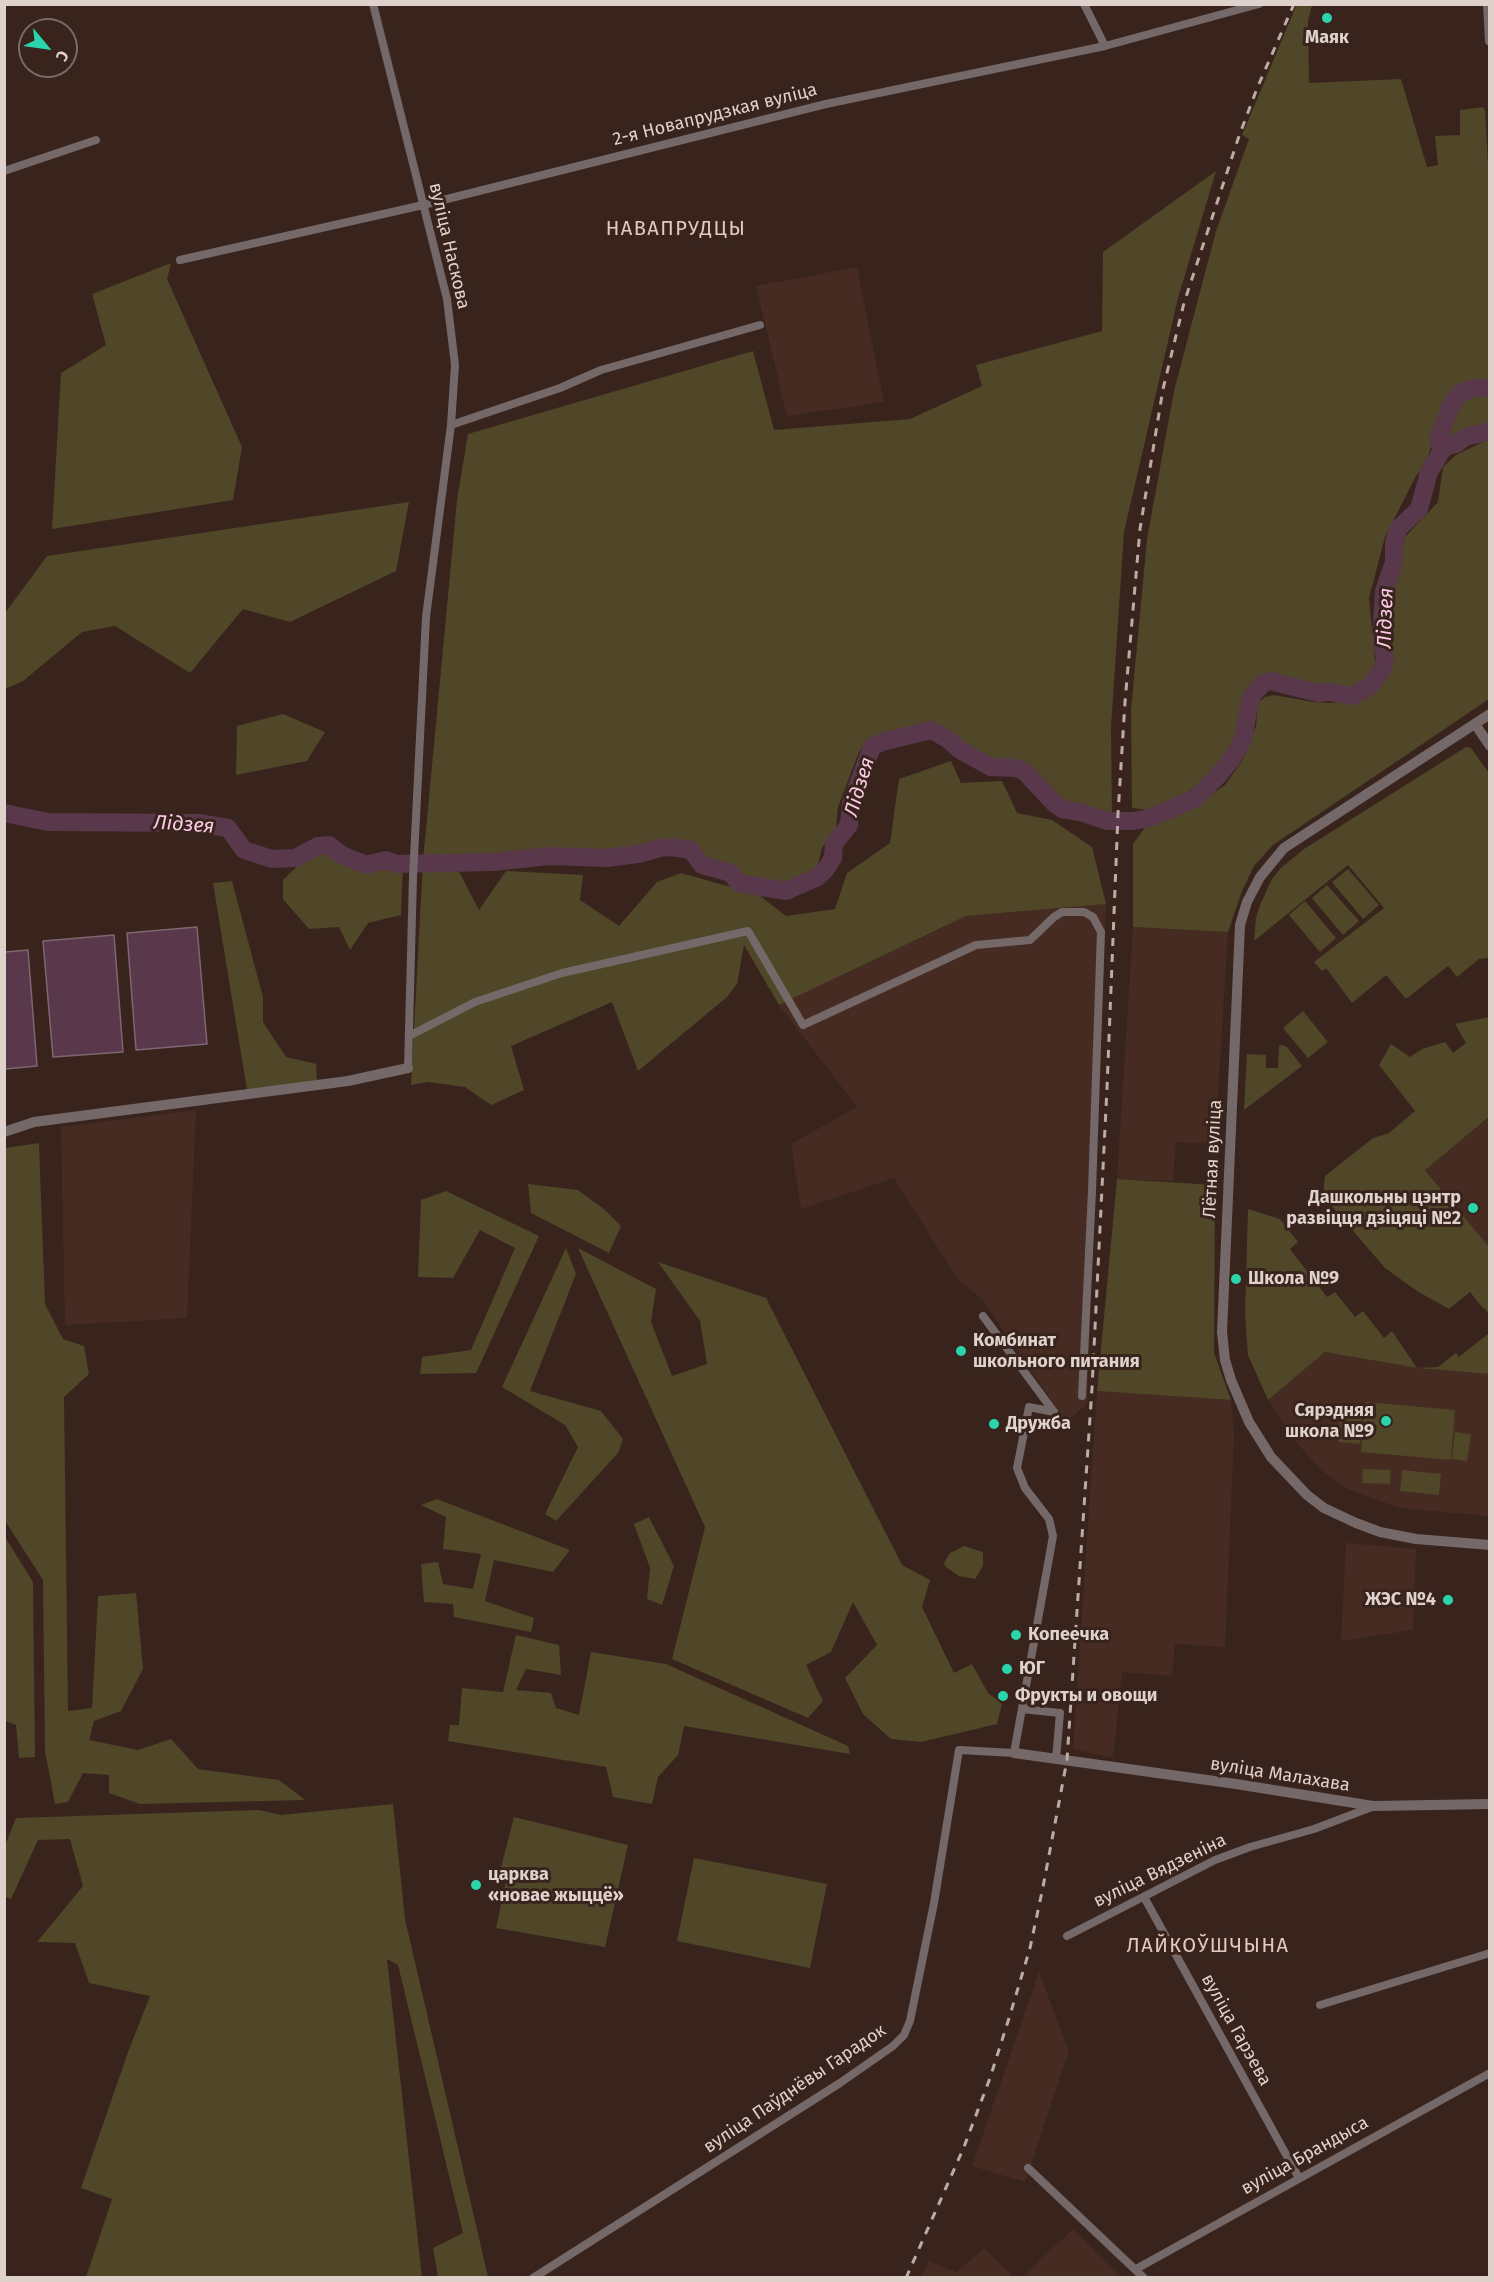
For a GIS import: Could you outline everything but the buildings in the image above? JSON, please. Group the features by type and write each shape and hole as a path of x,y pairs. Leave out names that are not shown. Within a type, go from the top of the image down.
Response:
{"street":[{"name":"вуліца Наскова","path":"373,4 447,299 455,365 451,425 426,617 414,851 408,1068"},
{"path":"1084,4 1105,46"},
{"name":"2-я Новапрудзкая вуліца","path":"180,260 423,205 826,104 1105,46 1259,4"},
{"path":"1488,4 1490,41"},
{"path":"4,171 96,140"},
{"path":"451,425 560,388 601,370 760,325"},
{"name":"Лётная вуліца","path":"1490,714 1284,848 1260,877 1247,902 1240,925 1222,1332 1224,1360 1249,1422 1271,1457 1307,1495 1332,1511 1380,1532 1416,1539 1490,1545"},
{"path":"1475,724 1490,746"},
{"path":"409,1036 475,1002 562,973 748,931 803,1025 976,945 1030,940 1062,912 1084,912 1093,916 1101,932 1082,1396"},
{"path":"4,1132 34,1122 348,1081 408,1068"},
{"path":"983,1316 1054,1412 1029,1407 1017,1468 1025,1488 1049,1519 1053,1536 1014,1753"},
{"path":"1022,1709 1060,1713 1061,1760"},
{"name":"вуліца Паўднёвы Гарадок","path":"533,2277 840,2083 893,2046 904,2035 910,2021 934,1903 959,1750 1014,1753 1061,1760"},
{"name":"вуліца Малахава","path":"1061,1760 1373,1806 1490,1804"},
{"name":"вуліца Вядзеніна","path":"1066,1936 1215,1860 1250,1846 1314,1829 1373,1806"},
{"name":"вуліца Гарэева","path":"1144,1897 1299,2178"},
{"path":"1320,2005 1490,1953"},
{"name":"вуліца Брандыса","path":"1136,2269 1490,2073"},
{"path":"1028,2168 1144,2277"}],"shaded area":[{"path":"1297,4 1312,5 1308,21 1309,83 1401,79 1427,167 1438,165 1435,136 1460,135 1460,110 1483,107 1490,199 1489,381 1479,380 1452,391 1440,416 1426,463 1416,476 1385,537 1369,598 1376,671 1362,685 1331,690 1296,681 1266,678 1245,697 1239,712 1239,726 1229,754 1213,774 1185,794 1150,810 1132,808 1131,710 1147,539 1174,391 1216,231 1249,139 1242,135"},
{"path":"1216,171 1178,298 1124,532 1111,727 1112,815 1063,806 1041,783 1023,771 994,767 970,755 946,735 933,728 866,742 859,752 838,807 836,828 822,848 817,868 776,889 744,882 724,867 705,866 693,850 681,845 667,844 636,852 547,852 454,862 479,910 506,871 583,875 580,900 619,926 657,882 681,873 759,895 786,916 835,909 847,873 890,843 899,779 951,761 961,783 1002,781 1017,813 1052,820 1092,847 1106,904 966,916 779,1005 744,945 737,984 727,997 638,1071 612,1002 511,1046 524,1090 491,1105 465,1087 428,1082 411,1085 423,861 457,500 468,434 753,351 774,430 910,419 982,386 976,365 1102,331 1103,252"},
{"path":"171,263 167,279 242,447 233,500 52,529 61,373 106,345 92,294"},
{"name":"НАВАПРУДЦЫ","path":"857,267 884,402 787,416 756,286"},
{"path":"1474,391 1489,392 1489,428 1463,435 1443,448 1442,437 1454,405 1462,394"},
{"path":"1489,439 1489,699 1273,845 1254,866 1242,891 1228,932 1133,927 1133,844 1146,826 1195,806 1225,785 1242,761 1256,726 1258,703 1265,697 1274,695 1313,702 1330,703 1353,700 1369,695 1386,676 1391,656 1390,601 1405,537 1438,502 1443,467 1456,455"},
{"path":"409,502 396,571 290,622 243,609 190,673 115,626 82,632 23,681 5,689 5,613 47,556"},
{"path":"283,714 325,732 307,761 236,775 237,726"},
{"path":"1466,747 1471,748 1489,773 1489,958 1479,959 1457,977 1448,966 1406,999 1386,975 1352,1003 1326,968 1322,971 1314,962 1384,908 1348,865 1254,941 1256,918 1260,905 1272,879 1281,868 1304,849"},
{"path":"329,845 340,854 366,865 386,860 403,864 401,915 368,923 350,950 339,927 309,929 283,899 283,880 318,846"},
{"path":"1348,869 1379,905 1363,919 1332,882"},
{"path":"232,881 263,997 263,1022 286,1057 316,1064 317,1082 247,1090 213,883"},
{"path":"1327,885 1359,921 1343,935 1312,898"},
{"path":"1305,901 1336,938 1320,952 1289,915"},
{"path":"1106,904 1087,1404 1066,1422 982,1299 958,1280 894,1178 801,1209 791,1144 857,1107 779,1005 966,916"},
{"path":"197,927 207,1044 136,1050 127,933"},
{"path":"1133,927 1228,932 1215,1144 1176,1142 1173,1181 1117,1179"},
{"path":"114,935 123,1052 53,1057 43,941"},
{"path":"28,950 37,1066 5,1069 5,952"},
{"path":"1303,1011 1328,1042 1308,1058 1283,1028"},
{"path":"1489,1017 1489,1117 1425,1170 1489,1247 1489,1313 1470,1292 1449,1309 1417,1291 1385,1268 1323,1196 1325,1176 1373,1138 1389,1133 1415,1111 1379,1065 1391,1044 1410,1057 1422,1049 1445,1042 1453,1053 1466,1043 1455,1024"},
{"path":"1279,1045 1286,1046 1302,1066 1244,1110 1247,1054 1266,1055 1266,1068 1278,1068"},
{"path":"196,1110 187,1318 65,1325 61,1127"},
{"name":"Дашкольны цэнтр развіцця дзіцяці №2","path":"1489,1118 1489,1247 1425,1169"},
{"path":"39,1143 45,1304 63,1339 84,1346 89,1374 64,1397 68,1711 92,1708 98,1596 136,1593 143,1669 121,1711 94,1721 89,1740 138,1750 171,1739 198,1769 279,1780 305,1800 140,1804 109,1793 109,1775 83,1773 68,1802 55,1804 45,1751 43,1580 4,1519 5,1148"},
{"path":"1117,1179 1215,1185 1214,1353 1231,1400 1097,1391"},
{"path":"528,1184 578,1190 605,1210 621,1226 609,1253 531,1213"},
{"path":"446,1191 539,1236 476,1373 420,1374 422,1357 471,1350 515,1248 480,1230 453,1278 418,1277 421,1200"},
{"path":"1248,1209 1280,1219 1298,1242 1290,1249 1327,1297 1335,1292 1355,1317 1363,1311 1384,1338 1392,1331 1417,1368 1325,1352 1268,1400 1248,1355 1245,1314"},
{"path":"566,1248 576,1274 530,1391 601,1411 623,1439 618,1453 556,1521 545,1514 578,1447 565,1425 502,1387"},
{"path":"578,1248 656,1289 651,1322 672,1376 707,1364 700,1321 658,1262 766,1298 902,1565 930,1580 922,1607 954,1673 972,1664 988,1693 1002,1704 997,1724 921,1742 891,1739 863,1714 845,1678 877,1645 853,1602 831,1652 806,1665 823,1701 808,1718 672,1659 705,1527"},
{"path":"1489,1333 1489,1374 1417,1368 1438,1367 1456,1353 1459,1357"},
{"name":"Сярэдняя школа №9","path":"1325,1352 1417,1368 1489,1374 1489,1516 1399,1508 1346,1488 1321,1470 1296,1442 1268,1400"},
{"path":"1097,1391 1231,1400 1234,1434 1225,1647 1175,1644 1172,1676 1122,1672 1113,1758 1073,1749"},
{"path":"1365,1402 1455,1410 1451,1460 1361,1452"},
{"path":"1341,1406 1363,1408 1360,1444 1338,1442"},
{"path":"1455,1432 1471,1434 1467,1461 1452,1459"},
{"path":"1363,1469 1391,1470 1390,1484 1362,1483"},
{"path":"1402,1470 1441,1474 1439,1495 1400,1491"},
{"path":"437,1499 570,1550 553,1572 494,1560 485,1601 534,1618 531,1632 454,1617 453,1604 424,1602 421,1564 438,1562 443,1584 473,1589 481,1554 443,1549 446,1517 421,1505"},
{"path":"649,1517 674,1566 662,1605 647,1599 650,1568 634,1524"},
{"path":"5,1537 33,1582 35,1757 19,1758 16,1725 5,1721"},
{"path":"1346,1543 1416,1549 1413,1630 1341,1641"},
{"path":"964,1546 983,1552 983,1566 975,1579 959,1576 944,1563 950,1553"},
{"path":"516,1635 559,1645 561,1675 526,1669 516,1690 551,1693 556,1708 579,1715 591,1652 666,1664 848,1746 850,1754 684,1726 678,1755 658,1777 652,1804 613,1797 606,1767 448,1741 450,1725 459,1725 462,1688 503,1692"},
{"path":"393,1804 405,1919 488,2277 438,2277 433,2248 463,2233 398,1965 387,1959 422,2277 86,2277 112,2199 81,2188 150,1996 89,1983 75,1943 37,1942 83,1886 70,1839 38,1840 11,1899 5,1897 5,1846 16,1818 259,1810 281,1815"},
{"path":"514,1817 628,1845 605,1947 496,1928 507,1876 500,1871"},
{"path":"694,1858 827,1884 810,1968 677,1941"},
{"path":"1039,1972 1069,2051 1025,2182 972,2166"},
{"path":"1073,2229 1122,2277 1022,2277"},
{"path":"985,2248 1013,2277 921,2277 929,2261 956,2272"}],"waterway":[{"path":"1441,452 1439,437 1451,405 1460,393 1474,388 1490,388"},
{"name":"Лідзея","path":"4,813 48,822 198,823 228,828 244,850 272,859 295,858 318,846 329,845 340,854 366,865 386,860 396,864 493,862 549,856 607,858 638,854 664,847 679,848 691,850 702,865 728,872 738,883 786,891 818,877 833,858 834,844 849,825 851,803 872,747 882,742 931,730 949,740 960,750 991,767 1016,768 1025,772 1062,809 1107,821 1133,821 1150,818 1196,798 1217,777 1232,759 1243,739 1250,701 1264,683 1270,681 1318,693 1330,692 1353,696 1370,686 1383,668 1385,659 1381,637 1384,591 1394,562 1394,543 1398,529 1419,509 1429,472 1441,452 1447,446 1456,444 1465,437 1490,431"}],"railway":[{"path":"906,2278 964,2147 990,2078 1010,2015 1030,1948 1067,1760 1092,1388 1118,814 1140,529 1163,389 1184,303 1239,136 1294,4"}],"place":[{"name":"Маяк","path":"1327,18"},
{"name":"Дашкольны цэнтр развіцця дзіцяці №2","path":"1473,1208"},
{"name":"Школа №9","path":"1236,1279"},
{"name":"Комбинат школьного питания","path":"961,1351"},
{"name":"Сярэдняя школа №9","path":"1386,1421"},
{"name":"Дружба","path":"994,1424"},
{"name":"ЖЭС №4","path":"1448,1600"},
{"name":"Копеечка","path":"1016,1635"},
{"name":"ЮГ","path":"1007,1669"},
{"name":"Фрукты и овощи","path":"1003,1696"},
{"name":"царква «новае жыццё»","path":"476,1885"}],"district":[{"name":"НАВАПРУДЦЫ","path":"676,229"},
{"name":"ЛАЙКОЎШЧЫНА","path":"1208,1946"}]}
